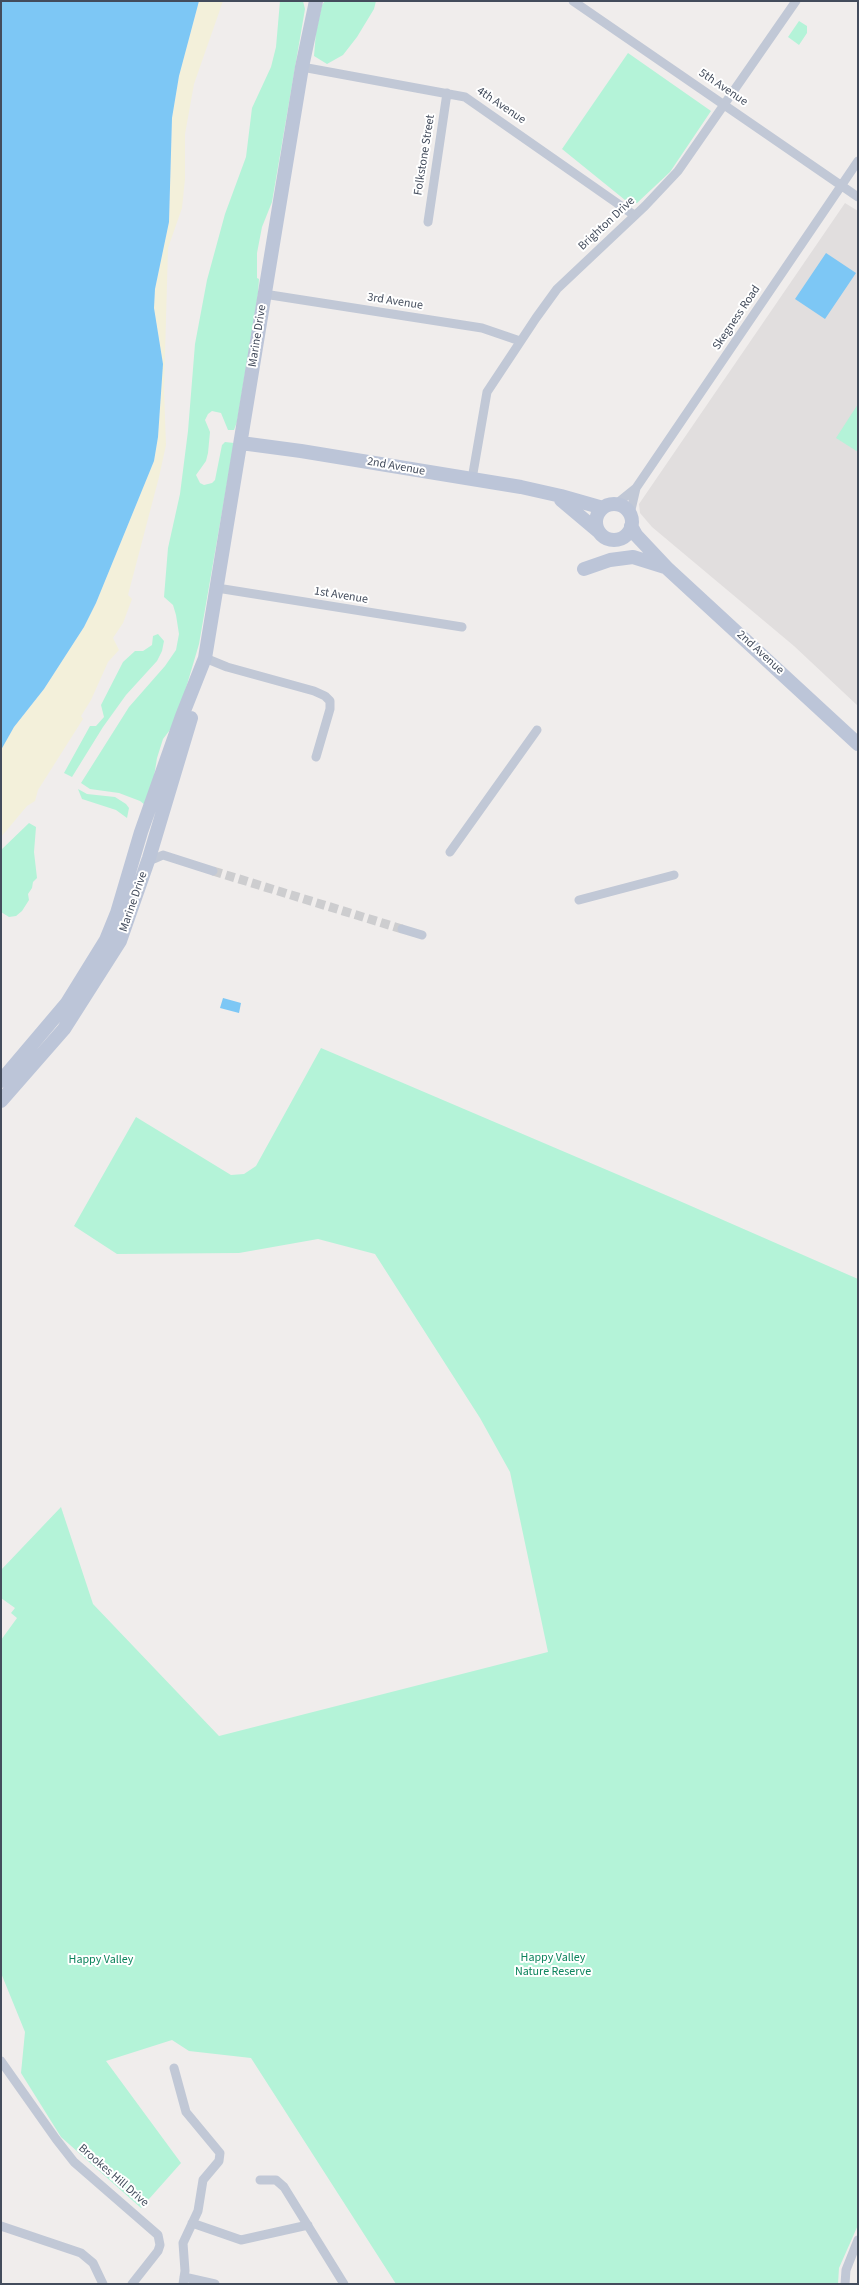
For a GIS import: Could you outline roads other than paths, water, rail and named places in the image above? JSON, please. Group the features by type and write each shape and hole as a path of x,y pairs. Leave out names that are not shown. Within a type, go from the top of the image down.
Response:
{"main road":[{"name":"Marine Drive","path":"1,1102 64,1029 111,957 125,928 149,858 197,699 202,679 302,67 316,1"},
{"name":"2nd Avenue","path":"241,443 472,479 609,506"},
{"name":"2nd Avenue","path":"552,494 570,505 599,532"},
{"path":"609,506 621,506 630,520 628,533 622,538 611,540 599,532 596,522 599,512 609,506"},
{"name":"2nd Avenue","path":"630,520 636,535 665,565 858,744"},
{"name":"2nd Avenue","path":"622,538 665,565"},
{"path":"584,569 610,560 633,557 665,565"},
{"name":"Marine Drive","path":"1,1082 67,1003 106,940 190,694 203,665"}],"street":[{"name":"5th Avenue","path":"573,1 858,196"},
{"name":"Brighton Drive","path":"472,479 487,392 520,341 557,289 678,171 796,1"},
{"name":"4th Avenue","path":"302,67 447,93 470,100 634,215"},
{"name":"Folkstone Street","path":"428,222 447,93"},
{"name":"Skegness Road","path":"609,506 636,488 858,161"},
{"name":"3rd Avenue","path":"264,294 482,328 520,341"},
{"name":"Skegness Road","path":"630,520 636,488"},
{"name":"1st Avenue","path":"217,588 462,627"},
{"path":"203,665 227,667 314,691 325,696 330,701 330,709 316,757"},
{"path":"450,852 537,730"},
{"path":"149,858 154,859 163,855 213,871"},
{"path":"579,900 674,875"},
{"path":"402,929 422,935"},
{"name":"Brookes Hill Drive","path":"1,2061 74,2162 158,2235 160,2245 158,2251 132,2284"},
{"path":"174,2068 186,2112 220,2153 219,2161 202,2180 198,2211 183,2243 184,2280 215,2284"},
{"path":"260,2180 280,2182 344,2284"},
{"path":"192,2223 241,2240 308,2225"},
{"path":"1,2226 81,2254 93,2263 103,2284"},
{"path":"845,2284 846,2270 858,2240"}],"water":[{"path":"1,1 199,1 179,76 172,118 169,222 155,289 154,308 163,364 158,437 154,461 96,603 84,627 44,689 14,727 1,750"},
{"path":"826,253 856,273 825,319 795,299"},
{"path":"223,998 241,1003 239,1013 220,1008"}],"tunnel":[{"path":"213,871 402,929"}],"park label":[{"name":"Happy Valley","path":"101,1960"},
{"name":"Happy Valley Nature Reserve","path":"553,1965"}]}
